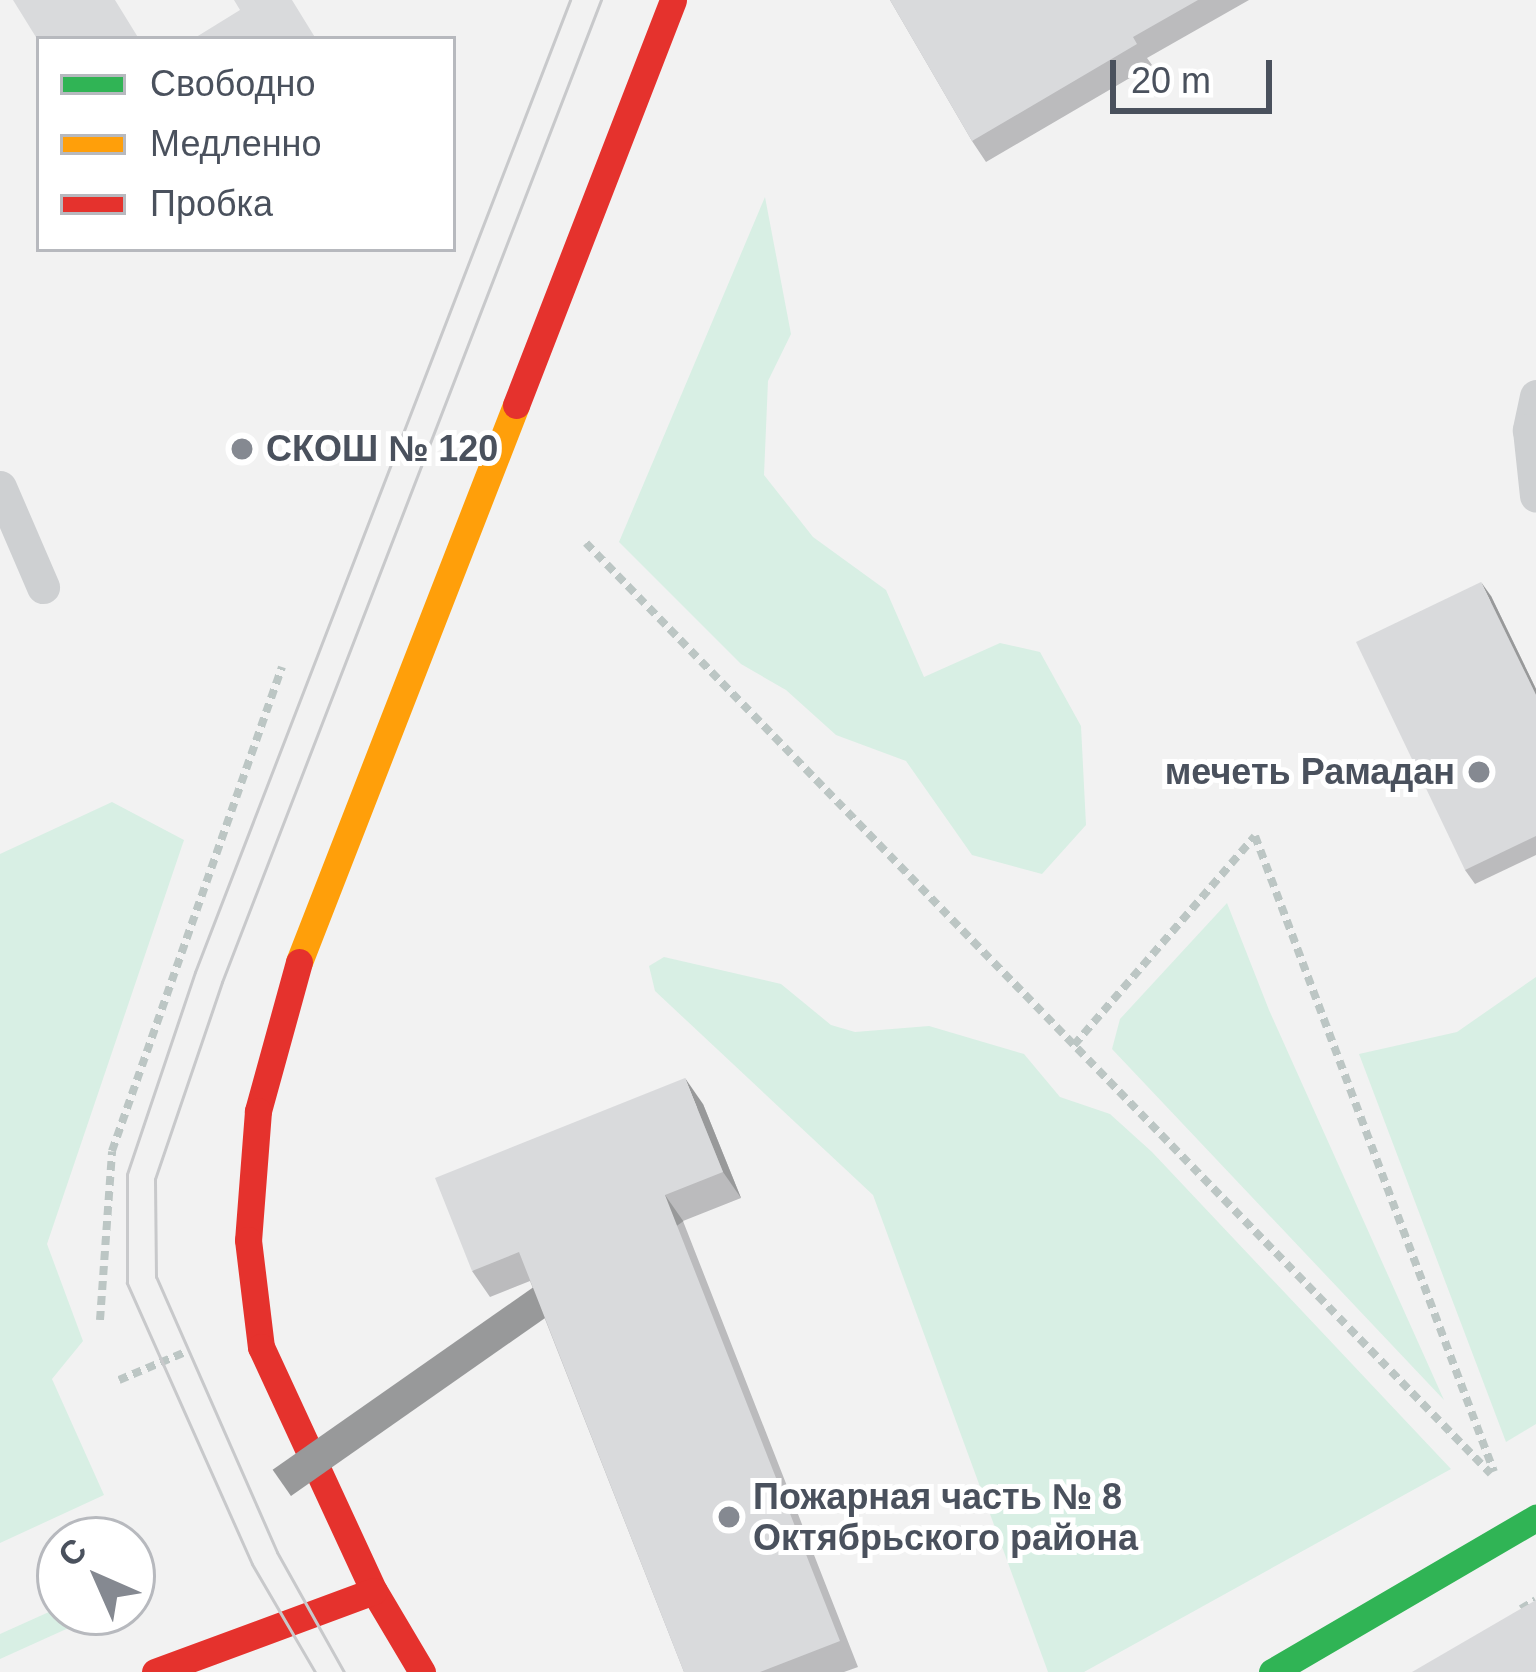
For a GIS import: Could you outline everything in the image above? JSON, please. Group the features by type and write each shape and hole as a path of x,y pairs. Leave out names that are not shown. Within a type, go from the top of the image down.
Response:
{"main road":[{"path":"422,1672 374,1591 262,1347 248,1240 258,1111 289,988 674,0"},
{"path":"1273,1672 1536,1518"},
{"path":"155,1672 238,1658 374,1591"}],"lane":[{"path":"1536,396 1529,430 1536,496"},
{"path":"0,487 44,587"}],"path":[{"path":"586,543 1074,1045 1497,1479 1255,836 1074,1045"},
{"path":"100,1320 112,1150 282,667"},
{"path":"119,1380 188,1351"},
{"path":"1516,1612 1536,1600"}],"green space":[{"path":"765,197 791,334 768,381 764,475 813,537 886,590 924,677 1000,643 1040,652 1081,726 1086,825 1042,874 972,855 906,761 836,735 786,690 741,664 619,542"},
{"path":"112,802 184,840 47,1244 83,1341 52,1379 104,1495 58,1516 36,1516 36,1526 0,1543 0,854"},
{"path":"1227,903 1269,1010 1444,1400 1112,1049 1120,1019"},
{"path":"664,957 781,984 831,1025 855,1032 929,1026 1024,1054 1060,1097 1110,1114 1152,1152 1451,1469 1084,1672 1048,1672 873,1195 655,991 649,966"},
{"path":"1536,977 1536,1424 1506,1442 1359,1054 1457,1032"},
{"path":"36,1618 36,1636 51,1636 0,1659 0,1634"}],"building":[{"path":"13,0 115,0 137,36 36,36"},
{"path":"234,0 292,0 314,36 198,36 240,10"},
{"path":"890,0 1198,0 1133,37 1137,44 972,141"},
{"name":"мечеть Рамадан","path":"1481,582 1536,695 1536,836 1465,870 1356,642"},
{"path":"685,1078 723,1172 665,1195 840,1641 760,1672 684,1672 519,1252 472,1271 435,1178"},
{"path":"1536,1600 1536,1672 1412,1672"}],"tram line":[{"path":"315,1672 252,1564 127,1283 127,1174 195,972 570,0"},
{"path":"344,1672 277,1552 156,1277 155,1179 222,982 601,0"}],"traffic: fast":[{"path":"1272,1672 1536,1518"}],"traffic: slow":[{"path":"299,962 516,405"}],"traffic: jam":[{"path":"516,405 673,0"},
{"path":"299,962 258,1111 248,1240 261,1347 374,1591 422,1672"},
{"path":"155,1672 374,1591"}],"place":[{"name":"СКОШ № 120","path":"242,449"},
{"name":"мечеть Рамадан","path":"1479,772"},
{"name":"Пожарная часть № 8 Октябрьского района","path":"729,1517"}]}
